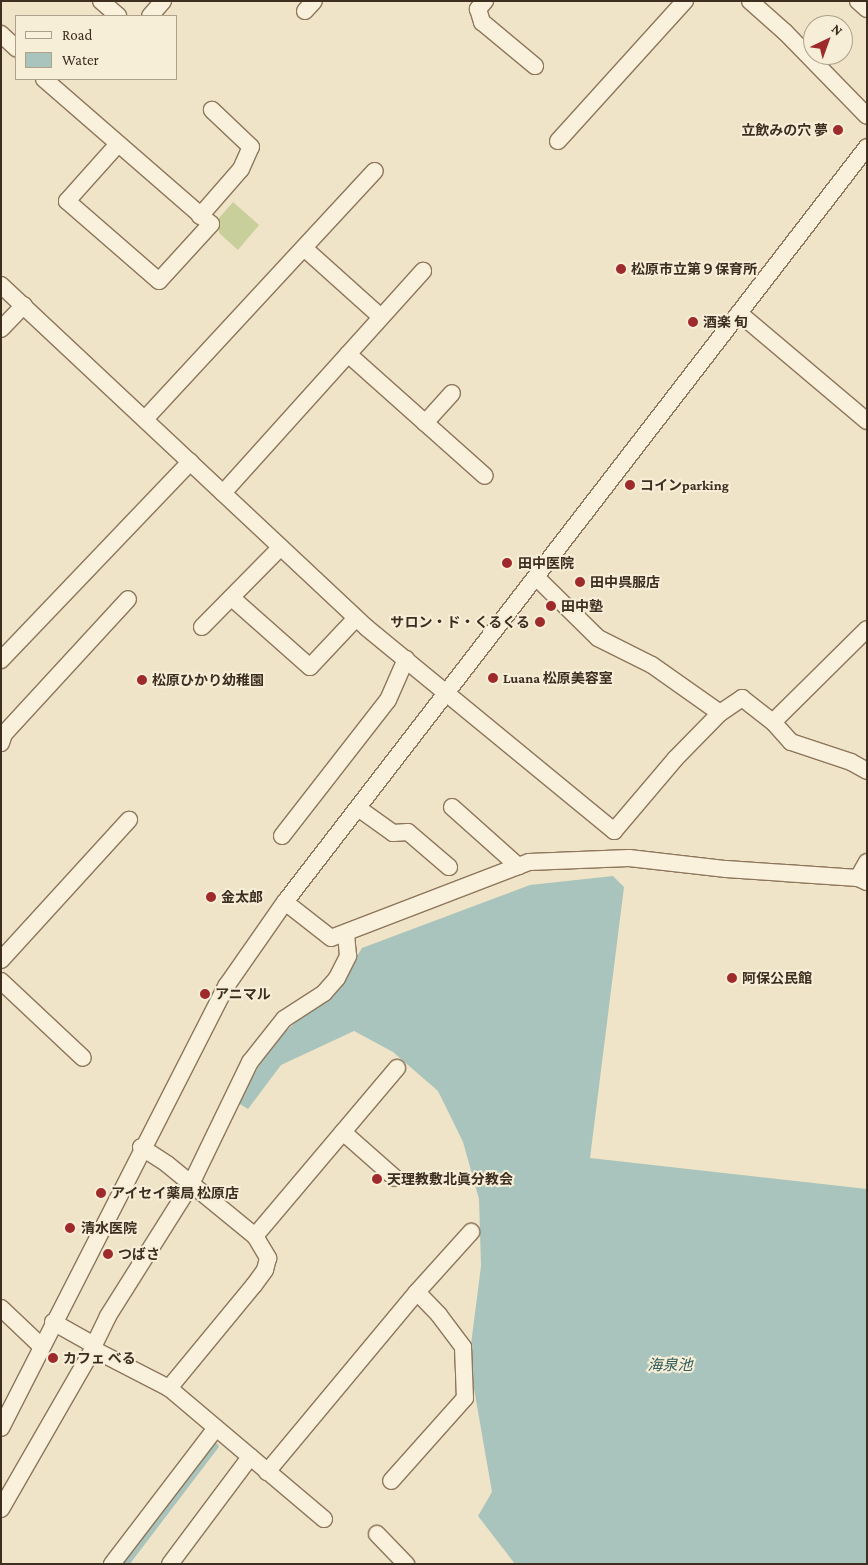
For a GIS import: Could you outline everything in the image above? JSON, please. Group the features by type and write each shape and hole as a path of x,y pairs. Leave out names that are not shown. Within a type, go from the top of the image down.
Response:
{"street":[{"path":"101,1 117,15"},
{"path":"151,15 164,1"},
{"path":"485,1 478,9 482,22 535,66"},
{"path":"558,141 685,1"},
{"path":"750,1 785,32 867,116"},
{"path":"858,1 867,9"},
{"path":"1,34 15,47"},
{"path":"45,80 211,224 159,282 67,200 118,144"},
{"path":"200,216 241,169 251,147 212,110"},
{"path":"1,1428 53,1322 227,985 285,902 867,147"},
{"path":"145,419 375,172"},
{"path":"304,248 381,317"},
{"path":"223,493 423,271"},
{"path":"1,285 356,618 614,831 675,759 720,713 742,698 773,722 791,742 850,762 867,771"},
{"path":"1,329 24,305"},
{"path":"739,313 867,421"},
{"path":"348,354 485,476"},
{"path":"426,422 452,393"},
{"path":"1,660 190,462"},
{"path":"202,628 281,547"},
{"path":"536,577 598,638 652,665 720,713"},
{"path":"1,743 4,734 128,598"},
{"path":"232,598 310,667 356,618"},
{"path":"773,722 867,629"},
{"path":"282,836 388,700 406,659"},
{"path":"452,807 518,866"},
{"path":"358,808 393,833 408,832 449,867"},
{"path":"1,960 130,820"},
{"path":"285,902 331,938 346,934 529,862 629,858 726,869 862,880 867,862"},
{"path":"1,1509 94,1347 108,1316 191,1184 250,1062 284,1019 324,993 337,978 348,956 346,934"},
{"path":"1,981 83,1058"},
{"path":"255,1236 397,1068"},
{"path":"343,1132 395,1178"},
{"path":"142,1148 191,1184 255,1236 268,1258 265,1270 169,1388"},
{"path":"267,1472 417,1292 471,1232"},
{"path":"391,1481 466,1398 463,1347 439,1314 417,1292"},
{"path":"1,1308 41,1346"},
{"path":"53,1322 169,1388 324,1520"},
{"path":"112,1564 216,1428"},
{"path":"170,1564 250,1457"},
{"path":"377,1534 406,1564"}],"green space":[{"path":"233,202 259,225 238,250 219,233 218,219"}],"water":[{"name":"海泉池","path":"613,876 624,887 590,1158 867,1189 867,1564 515,1564 478,1516 492,1492 469,1360 481,1266 479,1199 463,1142 438,1091 393,1052 354,1031 281,1065 248,1109 238,1103 272,1043 340,984 362,948 530,885"}],"waterway":[{"path":"126,1564 216,1446"}],"place":[{"name":"立飲みの穴 夢","path":"838,130"},
{"name":"松原市立第９保育所","path":"621,269"},
{"name":"酒楽 旬","path":"693,322"},
{"name":"コインparking","path":"630,485"},
{"name":"田中医院","path":"507,563"},
{"name":"田中呉服店","path":"580,582"},
{"name":"田中塾","path":"551,606"},
{"name":"サロン・ド・くるくる","path":"540,622"},
{"name":"Luana 松原美容室","path":"493,678"},
{"name":"松原ひかり幼稚園","path":"142,680"},
{"name":"金太郎","path":"211,897"},
{"name":"阿保公民館","path":"732,978"},
{"name":"アニマル","path":"205,994"},
{"name":"天理教敷北眞分教会","path":"377,1179"},
{"name":"アイセイ薬局 松原店","path":"101,1193"},
{"name":"清水医院","path":"70,1228"},
{"name":"つばさ","path":"108,1254"},
{"name":"カフェ べる","path":"53,1358"}]}
